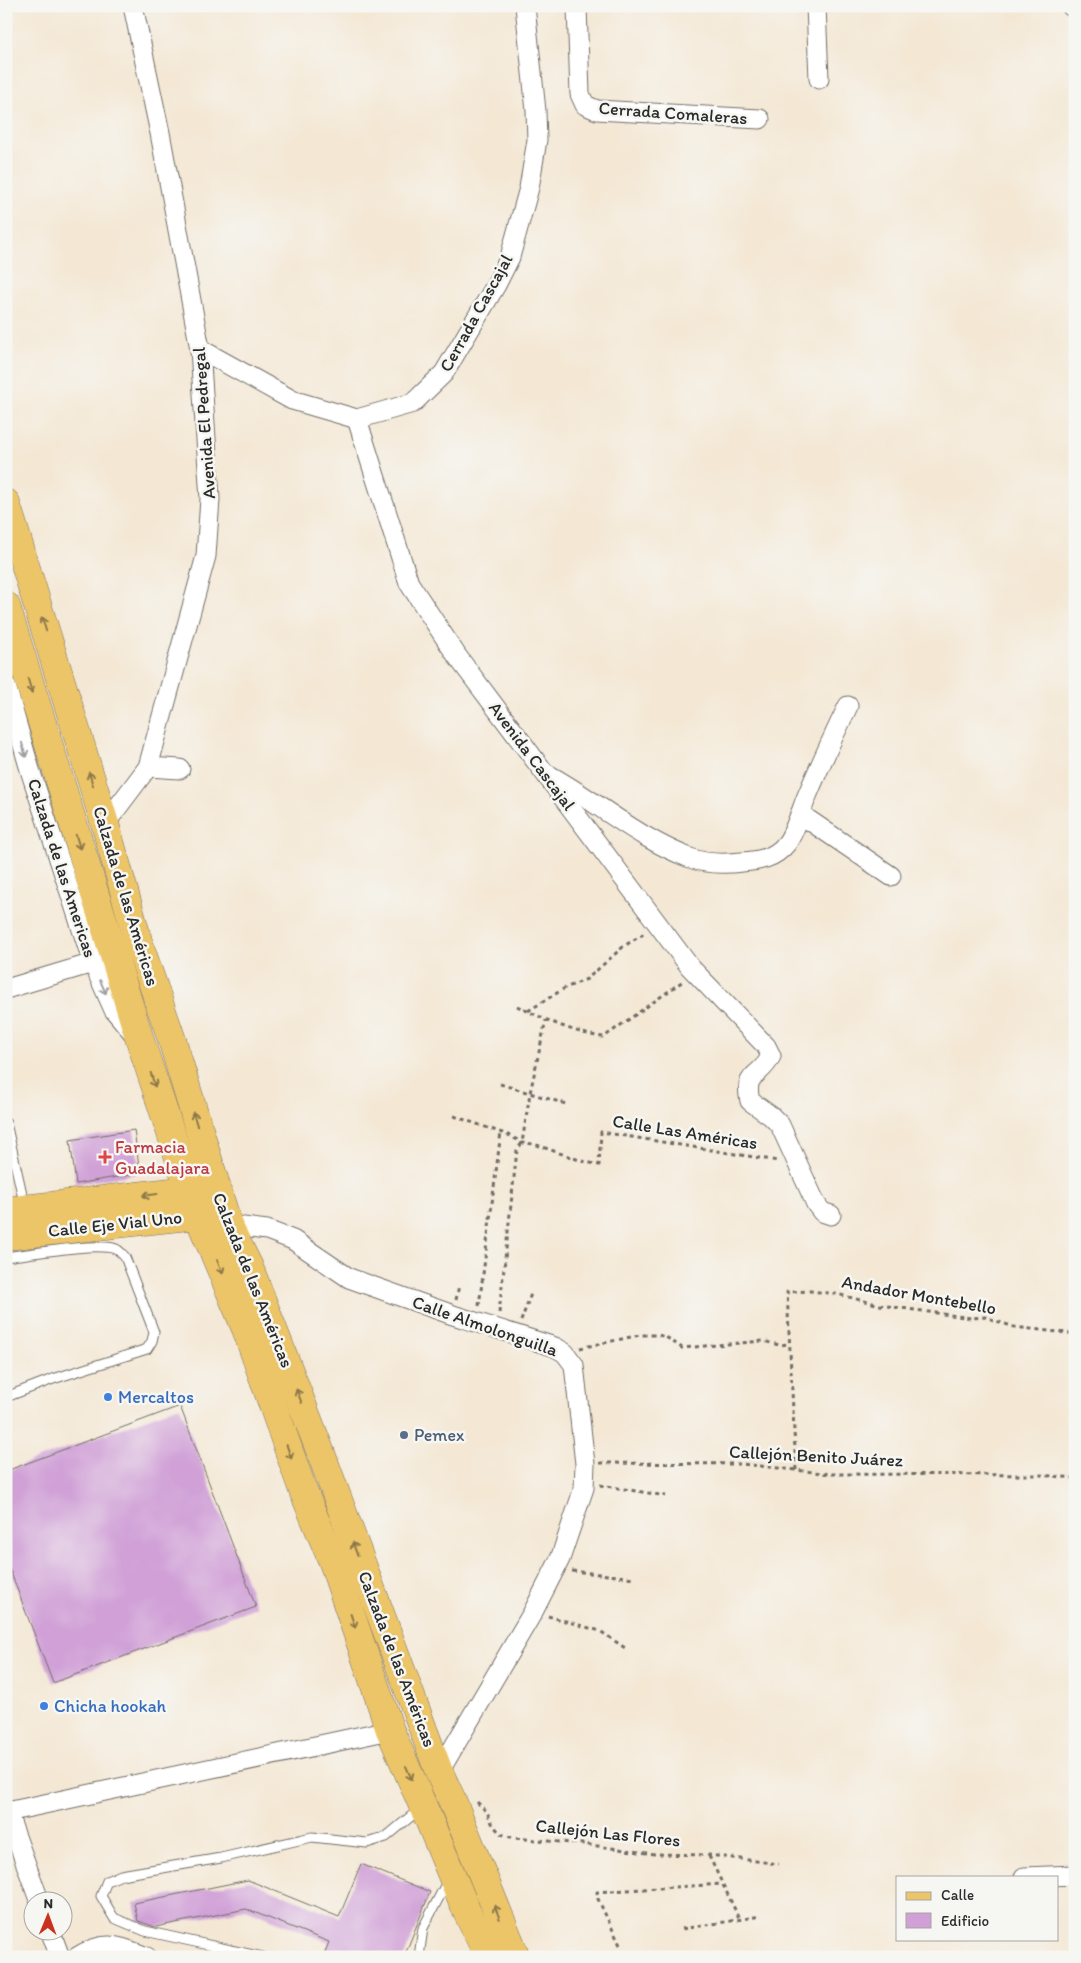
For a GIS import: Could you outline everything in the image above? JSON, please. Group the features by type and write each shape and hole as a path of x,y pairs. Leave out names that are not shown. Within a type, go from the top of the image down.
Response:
{"main road":[{"name":"Calzada de las Américas","path":"6,503 105,824 139,944 172,1040 202,1186"},
{"name":"Calzada de las Américas","path":"6,606 140,1040 202,1186 246,1329 302,1488 334,1565 390,1730 467,1912 489,1957"},
{"name":"Calle Eje Vial Uno","path":"16,1210 202,1186"},
{"name":"Calzada de las Américas","path":"213,1220 249,1267 319,1448 439,1772 516,1957"},
{"name":"Calle Eje Vial Uno","path":"6,1236 213,1220"}],"street":[{"name":"Avenida El Pedregal","path":"105,824 148,767 206,556 210,499 200,349 160,132 133,6"},
{"name":"Cerrada Cascajal","path":"357,419 413,403 444,373 496,285 510,257 529,188 537,140 535,93 525,6"},
{"name":"Cerrada Comaleras","path":"577,6 580,94 585,106 597,110 760,119"},
{"path":"816,6 819,79"},
{"path":"1071,6 1075,7"},
{"path":"200,349 292,400 357,419"},
{"name":"Avenida Cascajal","path":"357,419 408,583 456,656 695,972 766,1046 771,1056 768,1062 748,1082 747,1088 750,1101 780,1125 798,1164"},
{"name":"Calzada de las Americas","path":"6,686 30,770 93,963 114,1010 140,1040"},
{"path":"544,772 580,792 656,841 691,858 724,864 755,862 776,855 788,843 822,760 848,706"},
{"path":"148,767 180,769"},
{"path":"800,814 890,876"},
{"path":"6,988 93,963"},
{"path":"798,1164 816,1204 822,1212 830,1215"},
{"name":"Calle Almolonguilla","path":"213,1220 267,1230 293,1240 349,1278 555,1347 565,1353 574,1365 577,1383 584,1488 557,1569 439,1772"},
{"path":"35,1890 7,1810 390,1730"},
{"path":"1024,1876 1075,1875"},
{"path":"54,1940 60,1957"},
{"path":"77,1957 101,1946 117,1946 147,1957"}],"lane":[{"path":"6,1123 16,1210"},
{"path":"6,1257 77,1248 102,1247 117,1249 125,1257 154,1332 152,1341 147,1349 53,1379 6,1397"},
{"path":"263,1957 145,1932 114,1918 101,1896 107,1881 121,1875 221,1858 312,1837 367,1843 386,1837 423,1806"},
{"path":"419,1957 423,1928 452,1873"}],"path":[{"path":"528,1012 565,988 587,979 624,946 658,924"},
{"path":"517,1006 546,1020 588,1034 604,1037 695,972"},
{"path":"498,1328 517,1150 522,1143 530,1093 546,1020"},
{"path":"500,1084 566,1104"},
{"path":"454,1116 501,1132 522,1143"},
{"path":"477,1322 501,1132"},
{"name":"Calle Las Américas","path":"522,1143 534,1144 599,1165 601,1132 798,1164"},
{"path":"516,1334 532,1290"},
{"name":"Andador Montebello","path":"790,1344 787,1292 810,1291 836,1294 880,1305 971,1318 985,1317 1014,1327 1075,1334"},
{"path":"565,1353 591,1344 640,1335 666,1337 682,1348 763,1341 779,1345 790,1344 796,1470"},
{"name":"Callejón Benito Juárez","path":"584,1473 602,1462 742,1464 830,1474 1040,1475 1075,1478"},
{"path":"584,1473 666,1496"},
{"path":"557,1569 635,1578"},
{"path":"533,1612 600,1631 625,1648"},
{"name":"Callejón Las Flores","path":"452,1800 476,1801 487,1812 493,1825 501,1834 514,1838 583,1844 654,1854 709,1855 779,1864"},
{"path":"709,1855 740,1920"},
{"path":"620,1945 598,1899 597,1892 722,1884"},
{"path":"682,1929 761,1916"}],"building":[{"name":"Farmacia Guadalajara","path":"134,1130 140,1173 76,1184 70,1140"},
{"path":"180,1406 256,1607 53,1683 6,1560 6,1471"},
{"path":"361,1864 430,1892 404,1957 323,1957 329,1942 246,1909 155,1927 138,1921 134,1903 248,1880 339,1917"}],"place":[{"name":"Farmacia Guadalajara","path":"105,1157"},
{"name":"Mercaltos","path":"108,1397"},
{"name":"Pemex","path":"404,1435"},
{"name":"Chicha hookah","path":"44,1706"}]}
